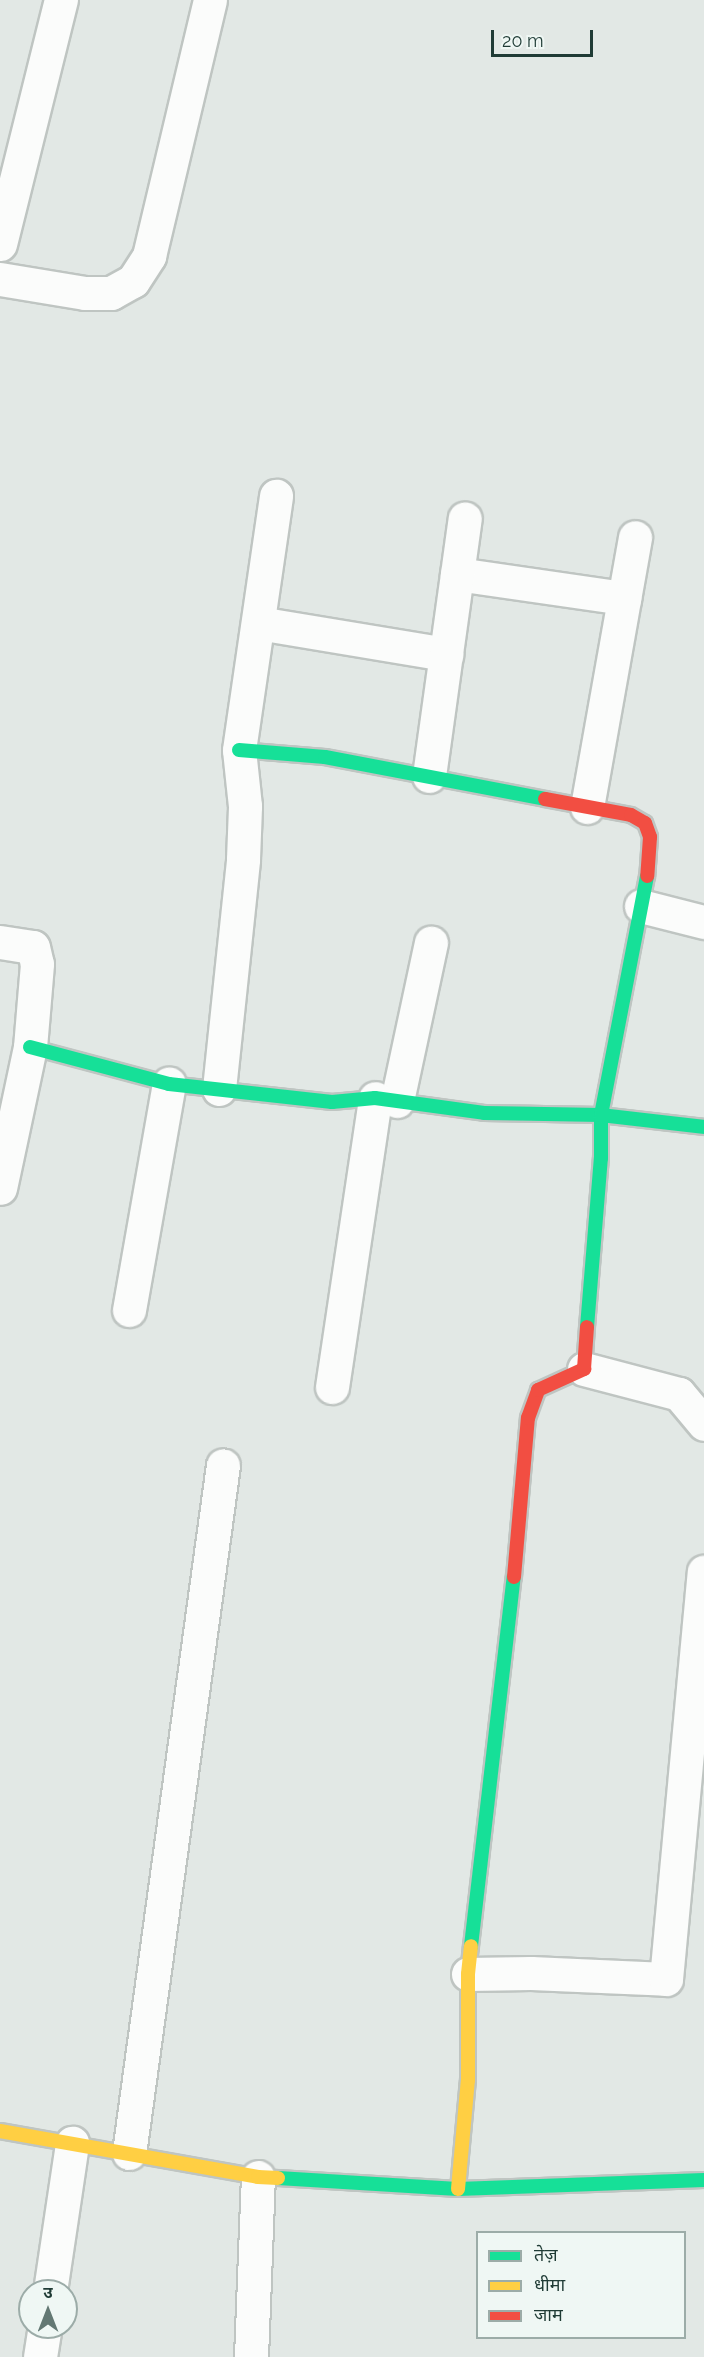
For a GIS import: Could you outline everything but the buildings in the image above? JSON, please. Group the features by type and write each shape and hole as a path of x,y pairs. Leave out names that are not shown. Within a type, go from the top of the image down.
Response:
{"street":[{"path":"0,244 61,0"},
{"path":"0,279 85,293 111,293 133,281 149,256 210,0"},
{"path":"219,1089 243,859 245,806 239,750 276,496"},
{"path":"429,776 465,518"},
{"path":"588,807 635,537"},
{"path":"457,574 624,598"},
{"path":"258,623 446,654"},
{"path":"239,750 325,756 631,815 645,824 650,837 650,863 601,1114 601,1158 584,1369"},
{"path":"641,906 704,922"},
{"path":"0,942 33,947 37,964 30,1047 0,1188"},
{"path":"332,1387 386,1099 431,943"},
{"path":"30,1047 169,1084 332,1102 386,1099 484,1113 558,1116 601,1114 704,1127"},
{"path":"129,1310 169,1084"},
{"path":"458,2189 468,2080 468,1974 508,1642 528,1418 538,1390 584,1369 680,1394 704,1424"},
{"path":"129,2153 223,1465"},
{"path":"468,1974 531,1973 666,1979 704,1572"},
{"path":"0,2131 258,2176 458,2189 704,2180"},
{"path":"52,2279 72,2143"},
{"path":"251,2357 258,2176"},
{"path":"40,2357 43,2339"}],"traffic: fast":[{"path":"239,750 325,757 545,799"},
{"path":"30,1047 169,1084 332,1102 375,1098 484,1113 601,1115 647,876"},
{"path":"587,1327 601,1158 601,1115 704,1127"},
{"path":"471,1946 514,1577"},
{"path":"278,2178 458,2189 704,2180"}],"traffic: slow":[{"path":"458,2189 468,2080 468,1974 471,1946"},
{"path":"0,2131 258,2177 278,2178"}],"traffic: jam":[{"path":"545,799 631,815 645,823 650,837 647,876"},
{"path":"514,1577 528,1418 538,1390 584,1369 587,1327"}]}
